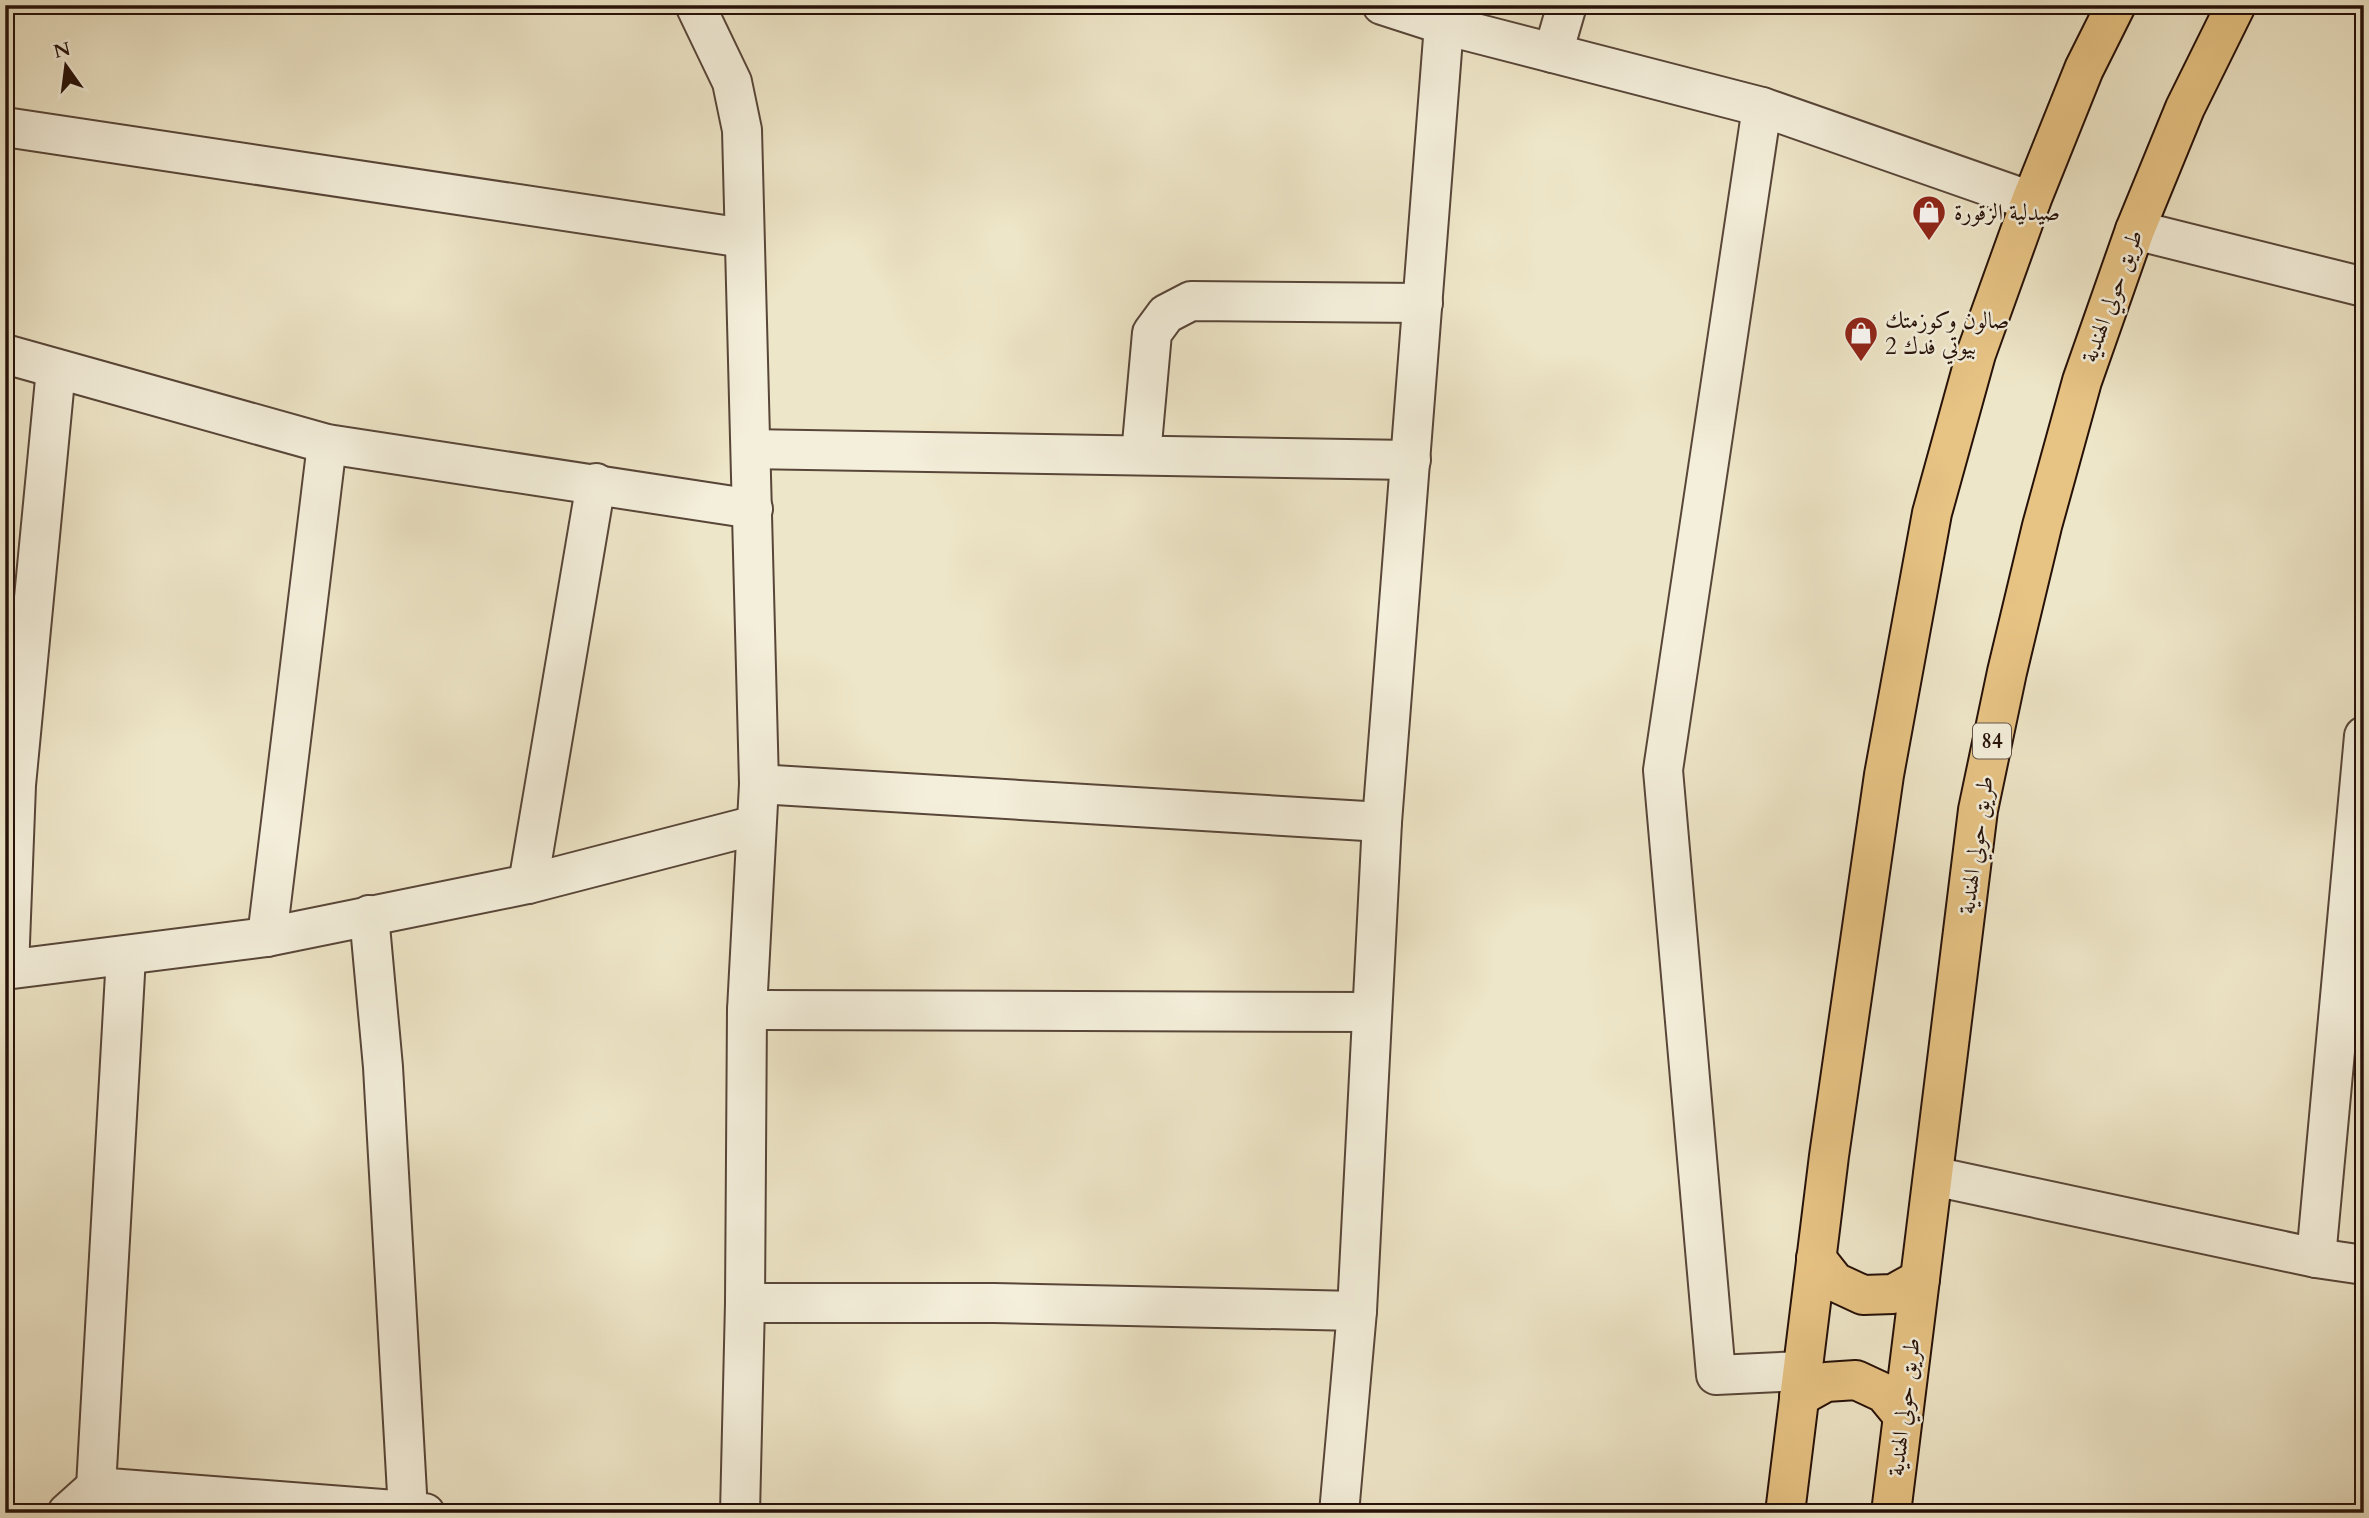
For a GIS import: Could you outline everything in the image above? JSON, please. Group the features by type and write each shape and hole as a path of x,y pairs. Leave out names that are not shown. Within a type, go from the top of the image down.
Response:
{"highway":[{"path":"2067,113 2086,5"},
{"path":"1785,1513 1816,1258 1884,775 1932,513 1976,354 2031,201 2084,69 2116,5"},
{"name":"طريق حولي الهندية","path":"1891,1513 1978,810 2007,672 2042,526 2082,381 2135,230 2185,108 2236,5"},
{"path":"1816,1258 1835,1282 1863,1295 1894,1294 1920,1279"},
{"path":"1801,1384 1856,1380 1884,1393 1903,1416"}],"street":[{"path":"695,5 732,82 742,130 759,784 747,1010 740,1513"},
{"path":"1382,5 1444,25 1762,107 2031,201"},
{"path":"1553,53 1567,5"},
{"path":"1339,1513 1357,1311 1382,822 1444,25"},
{"path":"1762,107 1663,770 1716,1375 1801,1384"},
{"path":"5,127 744,238"},
{"path":"2135,230 2364,287"},
{"path":"1141,455 1152,333 1166,314 1191,301 1423,303"},
{"path":"5,354 327,444 753,509"},
{"path":"56,369 16,785 7,970 267,937 528,884 756,825"},
{"path":"267,937 327,444"},
{"path":"751,449 1411,460"},
{"path":"528,884 596,483"},
{"path":"2316,1258 2364,736"},
{"path":"759,784 1382,822"},
{"path":"96,1487 338,1509 417,1512 369,915"},
{"path":"67,1513 96,1487 126,956"},
{"path":"747,1010 1372,1012"},
{"path":"1933,1176 2316,1258 2364,1265"},
{"path":"745,1303 994,1303 1357,1311"}],"place":[{"name":"صيدلية الزقورة","path":"1929,242"},
{"name":"صالون وكوزمتك بيوتي فدك 2","path":"1861,363"}]}
